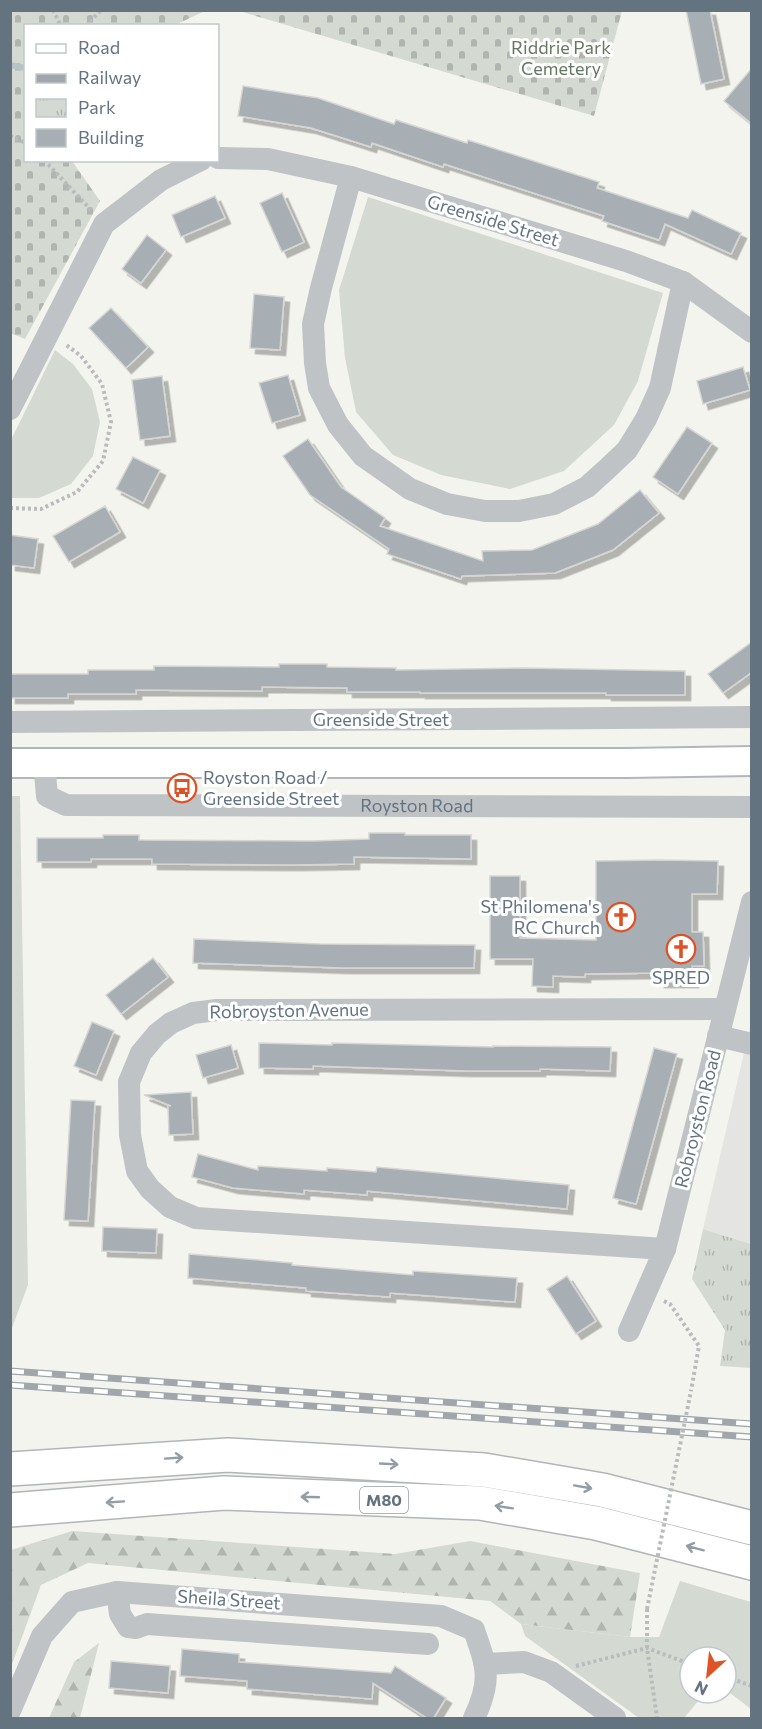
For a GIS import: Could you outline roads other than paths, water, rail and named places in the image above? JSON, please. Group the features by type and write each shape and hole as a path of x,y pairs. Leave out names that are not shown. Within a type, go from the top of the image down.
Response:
{"highway":[{"name":"M80","path":"10,1469 228,1455 484,1470 602,1490 752,1528"},
{"name":"M80","path":"10,1510 224,1493 480,1503 596,1523 752,1563"}],"main road":[{"path":"10,763 752,761"}],"street":[{"name":"Greenside Street","path":"219,158 268,159 351,177 614,258 683,282 752,332"},
{"path":"10,409 105,224 161,180 197,162"},
{"path":"351,177 313,324 319,388 338,424 363,456 410,489 447,504 485,511 519,511 545,506 554,504 587,487 608,469 627,450 646,419 660,388 683,282"},
{"name":"Greenside Street","path":"10,722 752,717"},
{"name":"Royston Road","path":"44,762 47,796 66,805 752,807"},
{"name":"Robroyston Road","path":"629,1331 665,1249 752,902"},
{"name":"Robroyston Avenue","path":"665,1249 196,1218 170,1208 150,1189 137,1171 130,1135 129,1082 141,1053 157,1034 171,1023 193,1013 217,1010 725,1009"},
{"path":"718,1035 752,1044"},
{"path":"117,1592 120,1614 128,1627 136,1628 147,1624 428,1644"},
{"name":"Sheila Street","path":"10,1711 42,1636 72,1602 117,1592 441,1616 474,1629 486,1664"},
{"path":"344,1638 347,1609"},
{"path":"474,1719 484,1698 486,1664 524,1662 552,1672 615,1719"}],"waterway":[{"path":"10,65 24,68"}],"railway":[{"path":"10,1371 752,1424"},
{"path":"10,1385 752,1437"}],"place":[{"name":"Royston Road / Greenside Street","path":"182,788"},
{"name":"St Philomena's RC Church","path":"621,917"},
{"name":"SPRED","path":"681,949"}],"park label":[{"name":"Riddrie Park Cemetery","path":"561,58"}]}
